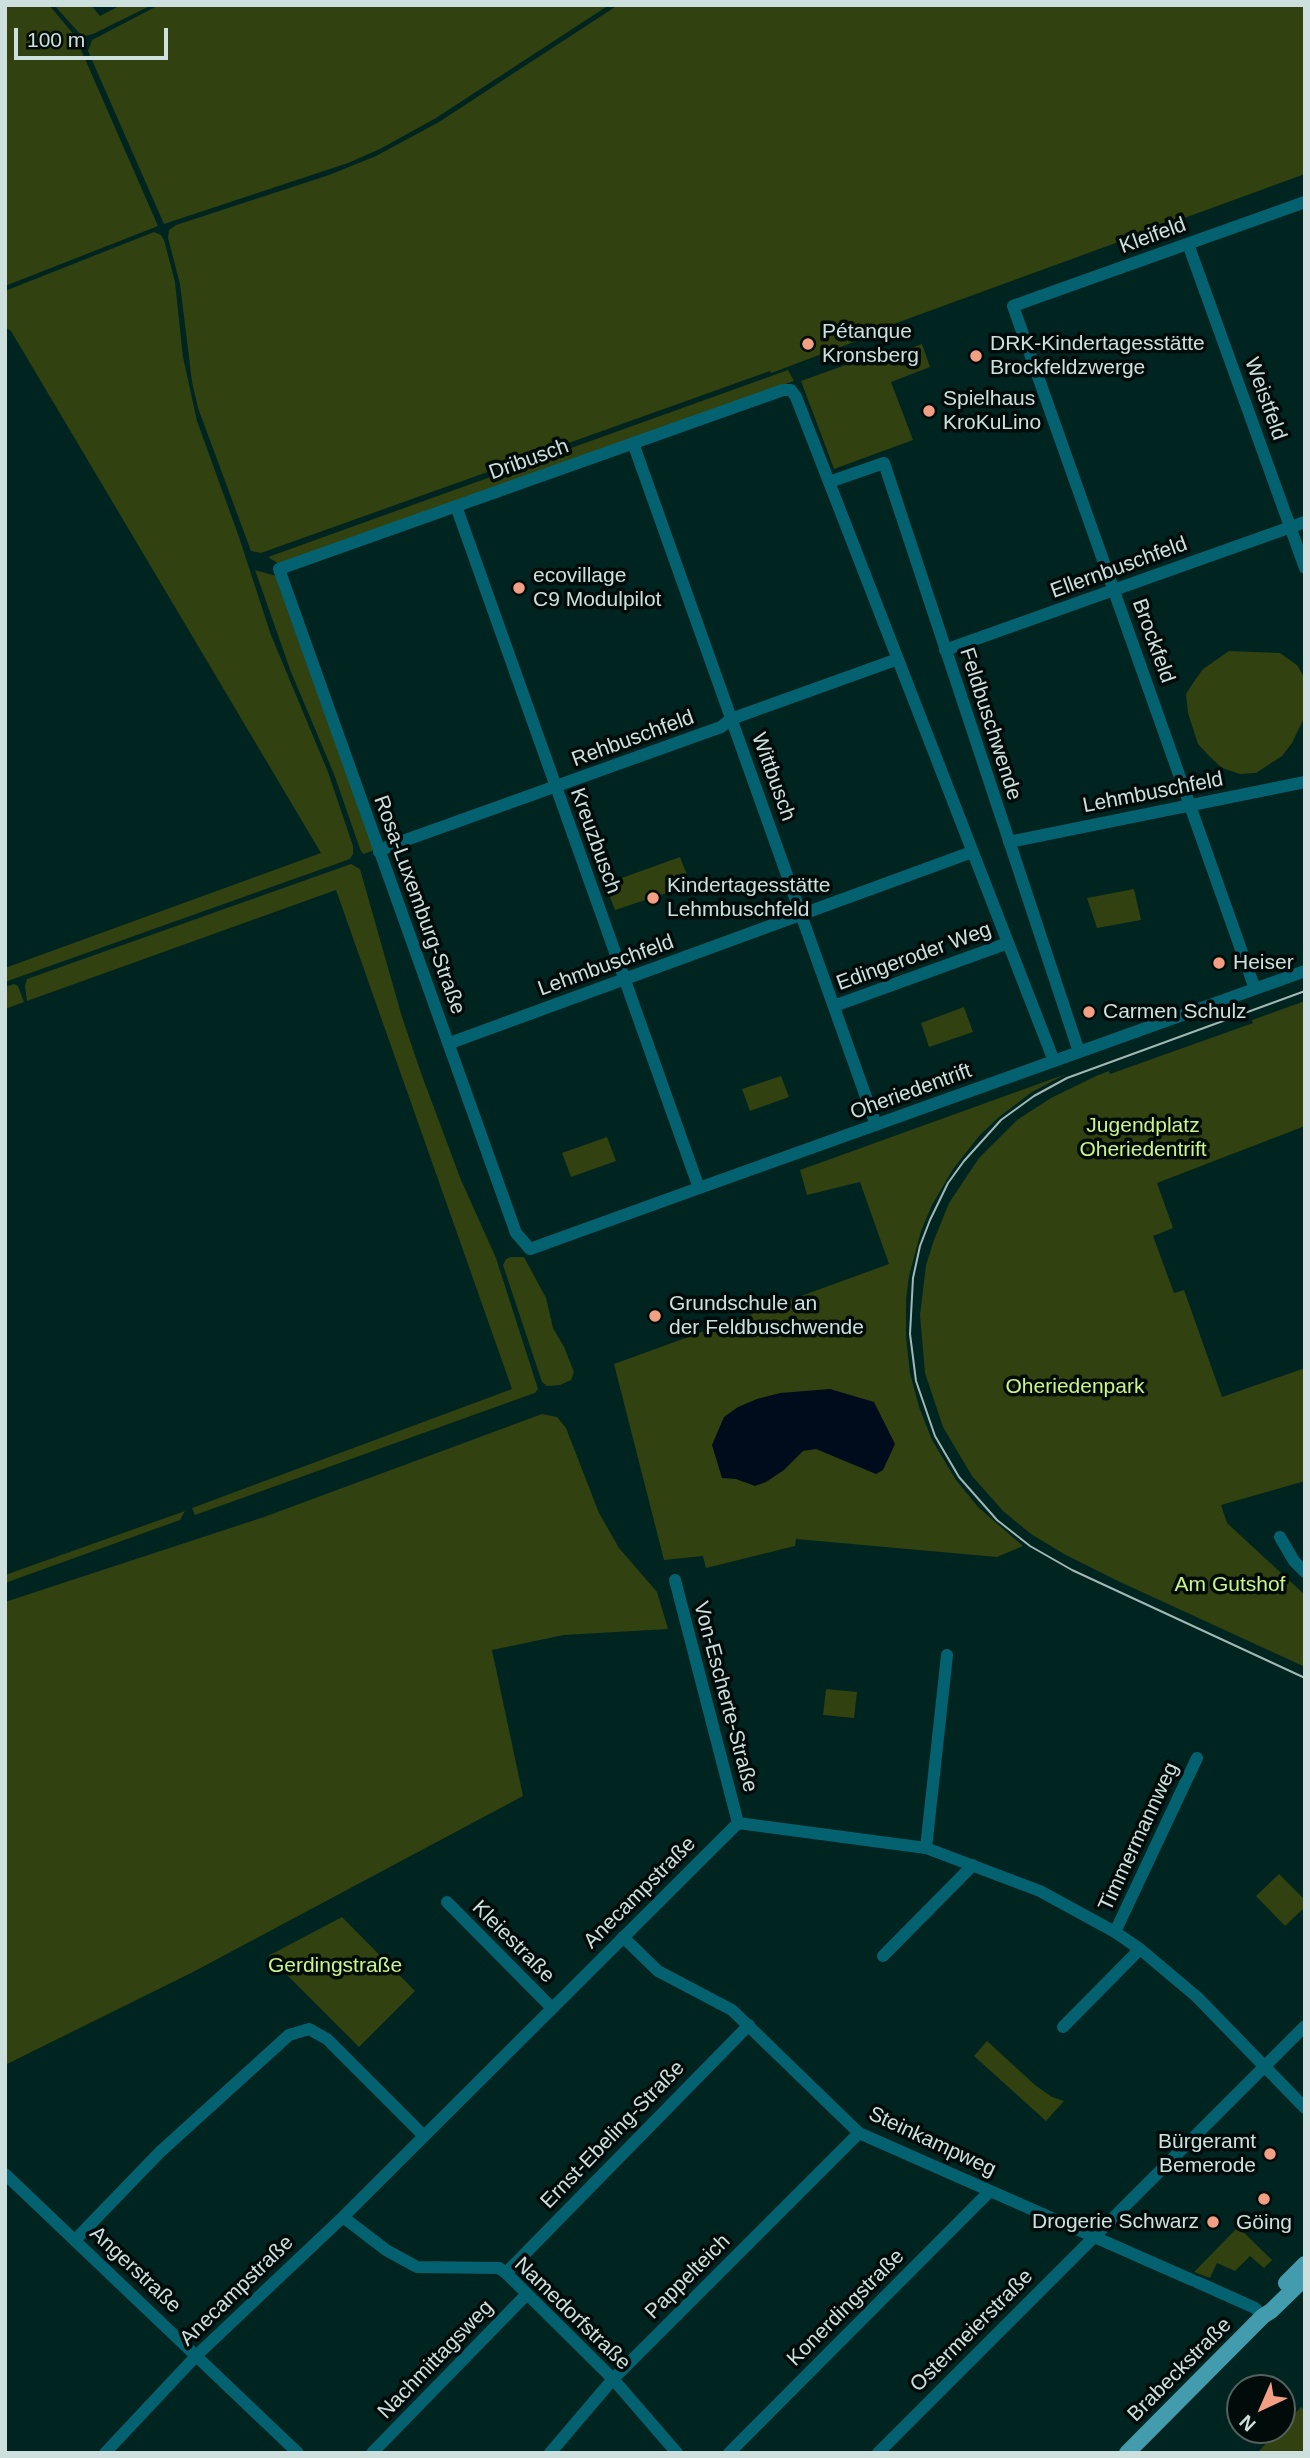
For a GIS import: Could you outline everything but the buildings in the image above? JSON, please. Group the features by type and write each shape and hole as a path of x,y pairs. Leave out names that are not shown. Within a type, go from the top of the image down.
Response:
{"main road":[{"name":"Brabeckstraße","path":"1263,2316 1268,2305 1305,2264"},
{"name":"Brabeckstraße","path":"1127,2453 1263,2316 1305,2278"}],"street":[{"name":"Kleifeld","path":"1013,306 1305,202"},
{"name":"Weistfeld","path":"1188,244 1305,568"},
{"name":"Brockfeld","path":"1013,306 1255,989"},
{"name":"Dribusch","path":"279,569 783,390 791,390 829,482"},
{"name":"Wittbusch","path":"633,443 876,1125"},
{"name":"Feldbuschwende","path":"829,482 884,463 1079,1052"},
{"path":"829,482 1054,1061"},
{"name":"Kreuzbusch","path":"456,506 699,1188"},
{"name":"Ellernbuschfeld","path":"945,650 1305,522"},
{"name":"Rosa-Luxemburg-Straße","path":"279,569 516,1233 530,1249"},
{"name":"Rehbuschfeld","path":"379,852 898,659"},
{"name":"Lehmbuschfeld","path":"1009,842 1305,782"},
{"name":"Lehmbuschfeld","path":"450,1043 972,852"},
{"name":"Edingeroder Weg","path":"834,1006 1008,943"},
{"name":"Oheriedentrift","path":"530,1249 1305,971"},
{"path":"1280,1537 1294,1561 1305,1572"},
{"name":"Von-Escherte-Straße","path":"675,1580 738,1823"},
{"path":"926,1848 947,1656"},
{"name":"Timmermannweg","path":"1115,1932 1197,1758"},
{"path":"738,1823 926,1848 1040,1891 1115,1932 1140,1949 1197,1997 1305,2108"},
{"name":"Anecampstraße","path":"105,2453 197,2356 343,2217 738,1823"},
{"path":"883,1956 972,1865"},
{"name":"Kleiestraße","path":"447,1902 552,2008"},
{"name":"Steinkampweg","path":"623,1937 658,1970 732,2010 859,2133 1255,2308 1263,2316"},
{"path":"1063,2027 1140,1949"},
{"name":"Ernst-Ebeling-Straße","path":"506,2273 749,2025"},
{"name":"Ostermeierstraße","path":"878,2453 1305,2026"},
{"path":"75,2240 160,2151 289,2035 309,2029 327,2039 424,2136"},
{"name":"Pappelteich","path":"550,2453 613,2379 859,2133"},
{"name":"Angerstraße","path":"5,2174 298,2453"},
{"name":"Konerdingstraße","path":"729,2453 990,2191"},
{"name":"Namedorfstraße","path":"343,2217 386,2250 417,2267 499,2268 613,2379 677,2453"},
{"name":"Nachmittagsweg","path":"372,2453 527,2294"}],"green space":[{"path":"5,5 49,5 75,36 158,226 5,286"},
{"path":"54,5 91,5 100,16 121,5 152,5 85,36 80,34"},
{"path":"159,5 609,5 436,118 380,149 348,163 164,224 88,51 92,40"},
{"path":"618,5 1305,5 1305,174 858,337 859,340 771,373 770,371 261,553 251,551 198,408 192,382 180,284 168,238 169,230 176,225 329,175 376,156 439,122"},
{"path":"154,232 164,240 175,282 183,357 197,421 271,635 328,772 353,846 353,854 350,859 5,982 5,968 321,853 11,331 5,327 5,291"},
{"path":"922,344 930,367 891,382 913,440 834,469 801,381 865,358 868,364"},
{"path":"788,370 794,381 279,564 268,557"},
{"path":"255,570 276,576 375,850 363,854 360,849 334,774 291,672"},
{"path":"1229,651 1280,653 1297,665 1305,679 1305,716 1292,743 1282,756 1256,773 1240,774 1222,768 1198,744 1188,713 1186,694 1195,680 1203,669"},
{"path":"680,857 691,885 615,910 605,884"},
{"path":"351,864 360,869 402,1017 421,1073 461,1180 496,1258 538,1389 535,1393 195,1515 192,1508 512,1389 336,890 27,1001 25,986 27,979"},
{"path":"1134,889 1141,920 1097,928 1087,898"},
{"path":"14,984 18,986 24,1002 5,1009 5,987"},
{"name":"Oheriedenpark","path":"1305,1001 1305,1126 1157,1183 1173,1228 1153,1236 1174,1293 1184,1290 1222,1397 1305,1368 1305,1481 1221,1505 1227,1523 1305,1595 1305,1667 1064,1554 1031,1534 1003,1511 972,1476 943,1427 925,1373 920,1315 926,1265 949,1203 979,1158 1017,1120 1051,1098 1096,1076 1109,1071 1110,1074 1253,1023 1252,1020"},
{"path":"964,1007 973,1032 929,1047 921,1023"},
{"path":"1066,1074 1032,1092 999,1117 979,1136 953,1169 932,1205 921,1231 909,1276 906,1300 910,1373 932,1440 956,1480 978,1507 1023,1546 997,1557 796,1539 795,1546 706,1568 703,1556 664,1560 614,1364 889,1264 860,1182 807,1195 800,1170"},
{"path":"781,1076 789,1097 750,1111 742,1089"},
{"path":"607,1137 616,1161 571,1177 562,1153"},
{"path":"524,1257 546,1298 553,1328 574,1372 571,1380 560,1385 547,1386 542,1382 503,1265 506,1259"},
{"path":"542,1414 557,1417 566,1428 599,1513 619,1548 657,1592 668,1629 564,1635 492,1650 523,1796 193,1972 5,2065 5,1602 264,1517"},
{"path":"185,1511 180,1520 5,1583 5,1575"},
{"path":"826,1689 857,1692 854,1718 823,1715"},
{"path":"1279,1874 1305,1900 1305,1907 1285,1926 1256,1896"},
{"name":"Gerdingstraße","path":"342,1917 415,1991 359,2047 268,1956"},
{"path":"987,2041 1035,2085 1052,2097 1064,2101 1046,2121 974,2056"},
{"path":"1238,2227 1272,2260 1264,2268 1250,2256 1235,2271 1217,2263 1210,2278 1194,2272"},
{"path":"1301,2407 1305,2411 1305,2453 1257,2453 1266,2444 1296,2444 1296,2412"}],"water":[{"path":"830,1389 874,1402 895,1444 883,1470 876,1474 816,1449 803,1451 784,1470 755,1486 736,1479 722,1478 712,1445 724,1417 757,1399 780,1393"}],"tram line":[{"path":"1305,991 1067,1078 1034,1096 1001,1120 948,1183 930,1220 920,1246 913,1278 910,1334 916,1381 935,1436 959,1477 997,1520 1030,1546 1072,1570 1305,1678"}],"place":[{"name":"Pétanque Kronsberg","path":"808,344"},
{"name":"DRK-Kindertagesstätte Brockfeldzwerge","path":"976,356"},
{"name":"Spielhaus KroKuLino","path":"929,411"},
{"name":"ecovillage C9 Modulpilot","path":"519,588"},
{"name":"Kindertagesstätte Lehmbuschfeld","path":"653,898"},
{"name":"Heiser","path":"1219,963"},
{"name":"Carmen Schulz","path":"1089,1012"},
{"name":"Grundschule an der Feldbuschwende","path":"655,1316"},
{"name":"Bürgeramt Bemerode","path":"1270,2154"},
{"name":"Göing","path":"1264,2199"},
{"name":"Drogerie Schwarz","path":"1213,2222"}],"park label":[{"name":"Jugendplatz Oheriedentrift","path":"1143,1138"},
{"name":"Am Gutshof","path":"1230,1585"}]}
